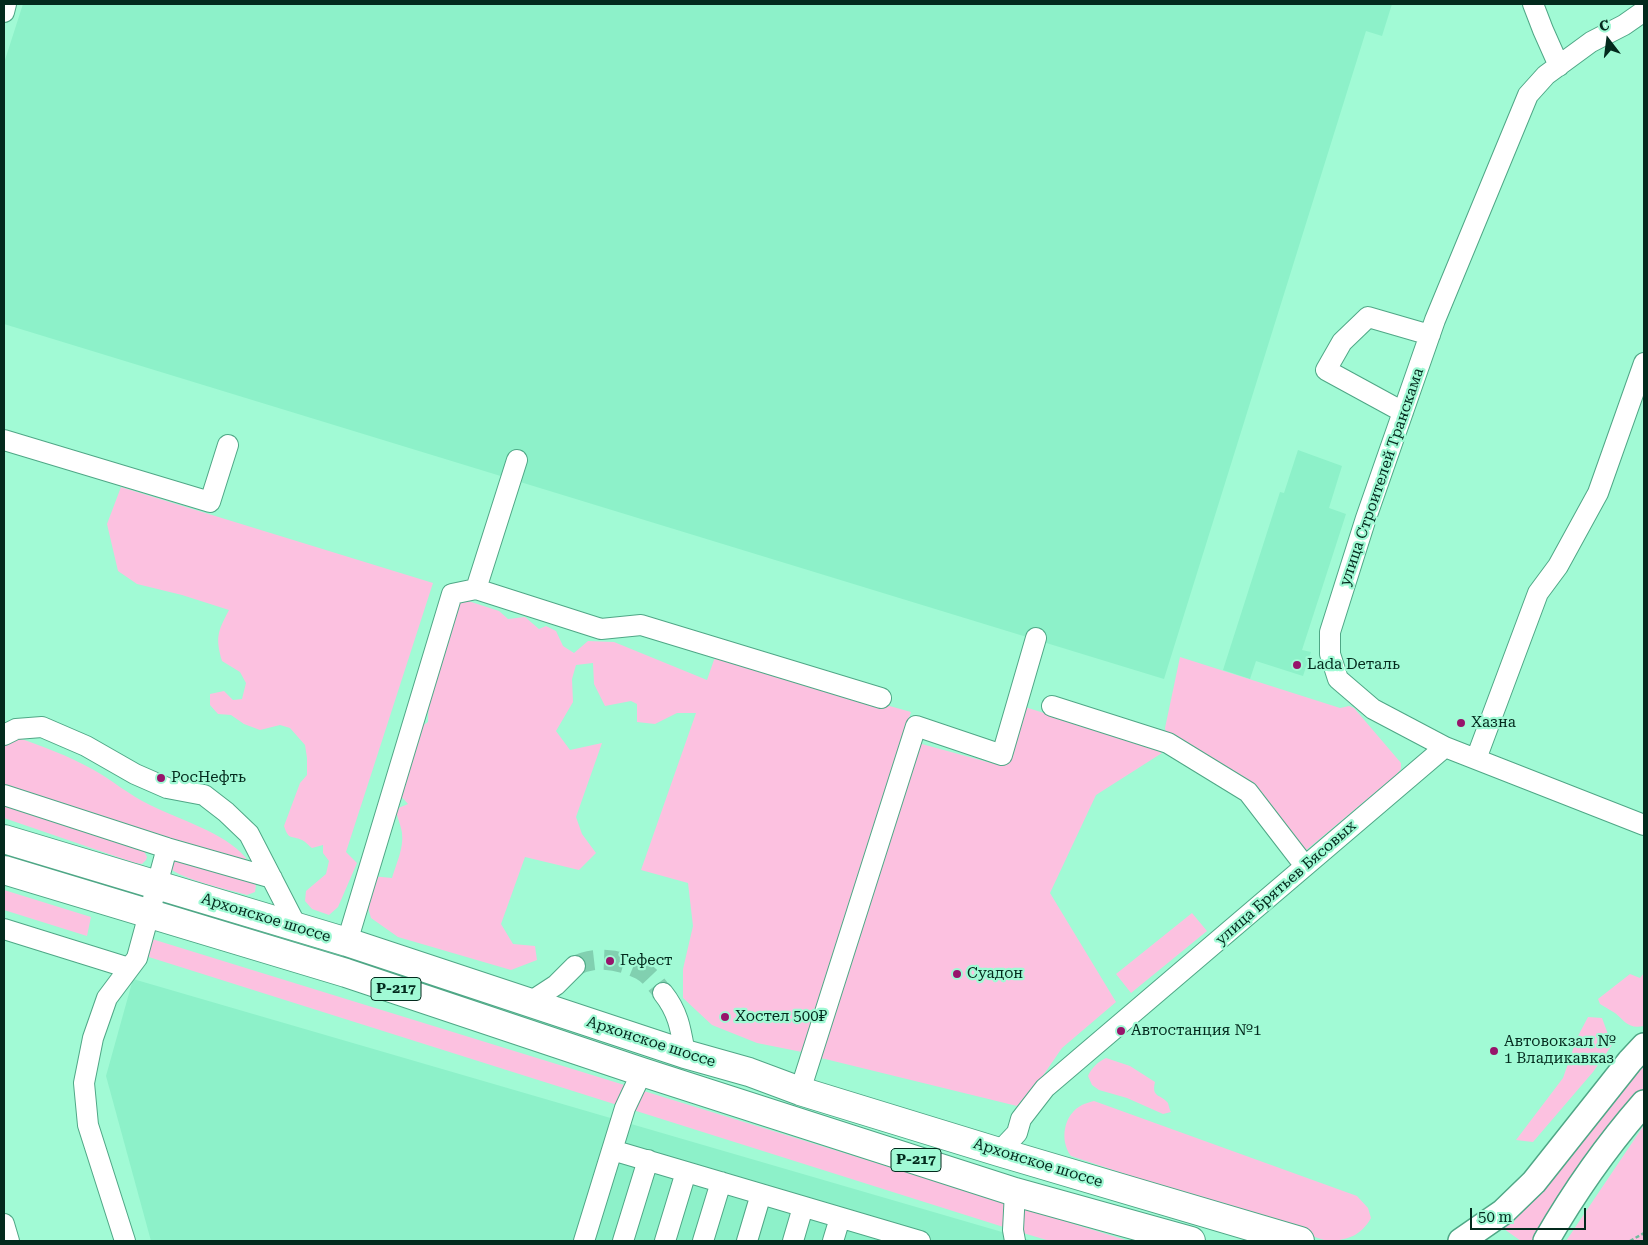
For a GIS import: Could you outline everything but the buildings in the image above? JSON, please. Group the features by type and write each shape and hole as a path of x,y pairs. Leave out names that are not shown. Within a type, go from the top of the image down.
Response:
{"highway":[{"name":"Архонское шоссе","path":"4,839 347,942 685,1054 749,1072 800,1091 1300,1241"},
{"name":"Архонское шоссе","path":"4,870 346,973 642,1072 1015,1192 1181,1240"}],"main road":[{"path":"1461,1241 1503,1212 1534,1182 1630,1060 1644,1046"},
{"path":"1546,1241 1592,1171 1627,1122 1644,1102"}],"street":[{"path":"4,12 6,4"},
{"path":"1533,4 1559,66"},
{"name":"улица Строителей Транскама","path":"1644,11 1624,25 1591,42 1546,74 1528,95 1430,334 1366,518 1330,632 1330,654 1338,679 1372,709 1445,747 1644,826"},
{"path":"1403,412 1326,370 1342,342 1368,316 1430,334"},
{"path":"1476,759 1538,593 1558,566 1598,493 1644,363"},
{"path":"4,440 210,502 228,445"},
{"path":"476,588 517,460"},
{"path":"347,942 452,594 476,588 601,629 641,625 881,698"},
{"path":"800,1091 916,726 1002,755 1036,638"},
{"path":"1052,706 1168,743 1248,792 1305,866"},
{"path":"4,735 16,729 42,727 86,746 135,774 167,788 204,795 226,812 249,834 297,927"},
{"name":"улица Брятьев Бясовых","path":"999,1152 1017,1133 1020,1119 1045,1088 1445,747"},
{"path":"4,795 167,848 272,878"},
{"path":"125,1241 88,1125 84,1083 92,1038 107,998 137,958 167,848"},
{"path":"4,929 129,968"},
{"path":"530,1002 556,985 576,966"},
{"path":"663,993 678,1017 685,1054"},
{"path":"584,1241 625,1108 642,1072"},
{"path":"612,1150 840,1218 874,1235 917,1241"},
{"path":"623,1241 648,1160"},
{"path":"665,1241 686,1172"},
{"path":"703,1241 721,1182"},
{"path":"1015,1192 1013,1230 1015,1241"},
{"path":"747,1241 761,1194"},
{"path":"793,1241 803,1208"},
{"path":"833,1241 840,1218"},
{"path":"4,1224 9,1241"}],"path":[{"path":"1630,1241 1644,1233"}],"shaded area":[{"path":"23,4 1392,4 1382,36 1366,31 1164,679 4,324 4,63"},
{"path":"1298,450 1342,466 1329,508 1346,514 1302,650 1311,652 1303,676 1256,661 1250,679 1223,670 1280,492 1284,493"},
{"path":"121,487 433,583 346,852 357,863 338,907 329,915 312,909 305,901 306,891 326,874 329,861 323,853 323,845 312,848 302,840 289,836 284,826 300,783 307,775 305,745 290,728 280,725 260,730 244,724 231,715 218,714 210,705 210,694 224,691 233,700 242,699 246,683 240,672 222,661 220,653 219,634 229,610 182,595 137,584 118,571 107,524"},
{"path":"459,598 499,611 508,619 525,617 539,629 546,626 556,631 563,646 574,653 588,641 614,642 707,680 715,657 911,712 802,1052 757,1043 712,1025 683,998 683,969 693,926 688,883 641,870 696,713 677,713 655,724 637,722 637,704 631,701 605,706 594,684 593,663 576,665 572,679 573,702 556,731 570,750 602,743 576,817 582,834 596,853 579,870 525,857 501,924 513,944 535,946 537,960 511,970 398,937 371,918 366,901 371,876 392,878 401,850 401,830 396,809 408,804 400,795 415,731 428,722 429,687"},
{"path":"1180,657 1340,708 1349,706 1354,708 1401,763 1401,769 1304,852 1166,733 1165,728"},
{"path":"1025,707 1151,747 1162,753 1096,795 1050,893 1116,1002 1062,1048 1042,1077 1017,1106 817,1057 918,743 995,764 1008,762"},
{"path":"18,738 74,760 99,773 142,801 214,834 237,849 246,858 245,861 241,862 4,787 4,742"},
{"path":"4,803 143,849 147,857 146,860 142,864 135,863 4,818"},
{"path":"169,859 249,881 256,885 255,892 247,895 194,880 168,867"},
{"path":"4,890 91,917 87,936 4,910"},
{"path":"1192,913 1207,931 1131,993 1116,974"},
{"path":"139,935 1129,1241 1050,1241 1013,1230 133,952"},
{"path":"1644,973 1644,1026 1631,1026 1600,1004 1598,999 1630,974 1640,978"},
{"path":"133,979 1033,1241 151,1241 106,1076"},
{"path":"1588,1017 1602,1018 1612,1045 1593,1072 1533,1142 1516,1140 1563,1078 1577,1038"},
{"path":"1644,1056 1644,1091 1532,1241 1521,1241 1504,1229"},
{"path":"1106,1058 1130,1066 1155,1082 1154,1091 1168,1103 1171,1112 1163,1114 1127,1098 1099,1090 1092,1085 1088,1076 1100,1061"},
{"path":"1094,1101 1357,1196 1368,1208 1371,1218 1358,1233 1341,1240 1327,1241 1071,1156 1067,1150 1064,1135 1067,1121 1076,1109"},
{"path":"1644,1125 1644,1241 1566,1241"}],"tunnel":[{"path":"575,966 591,961 617,961 644,972 663,993"}],"place":[{"name":"Lada Dеталь","path":"1297,665"},
{"name":"Хазна","path":"1461,723"},
{"name":"РосНефть","path":"161,778"},
{"name":"Гефест","path":"610,961"},
{"name":"Суадон","path":"957,974"},
{"name":"Хостел 500₽","path":"725,1017"},
{"name":"Автостанция №1","path":"1121,1031"},
{"name":"Автовокзал № 1 Владикавказ","path":"1494,1051"}]}
